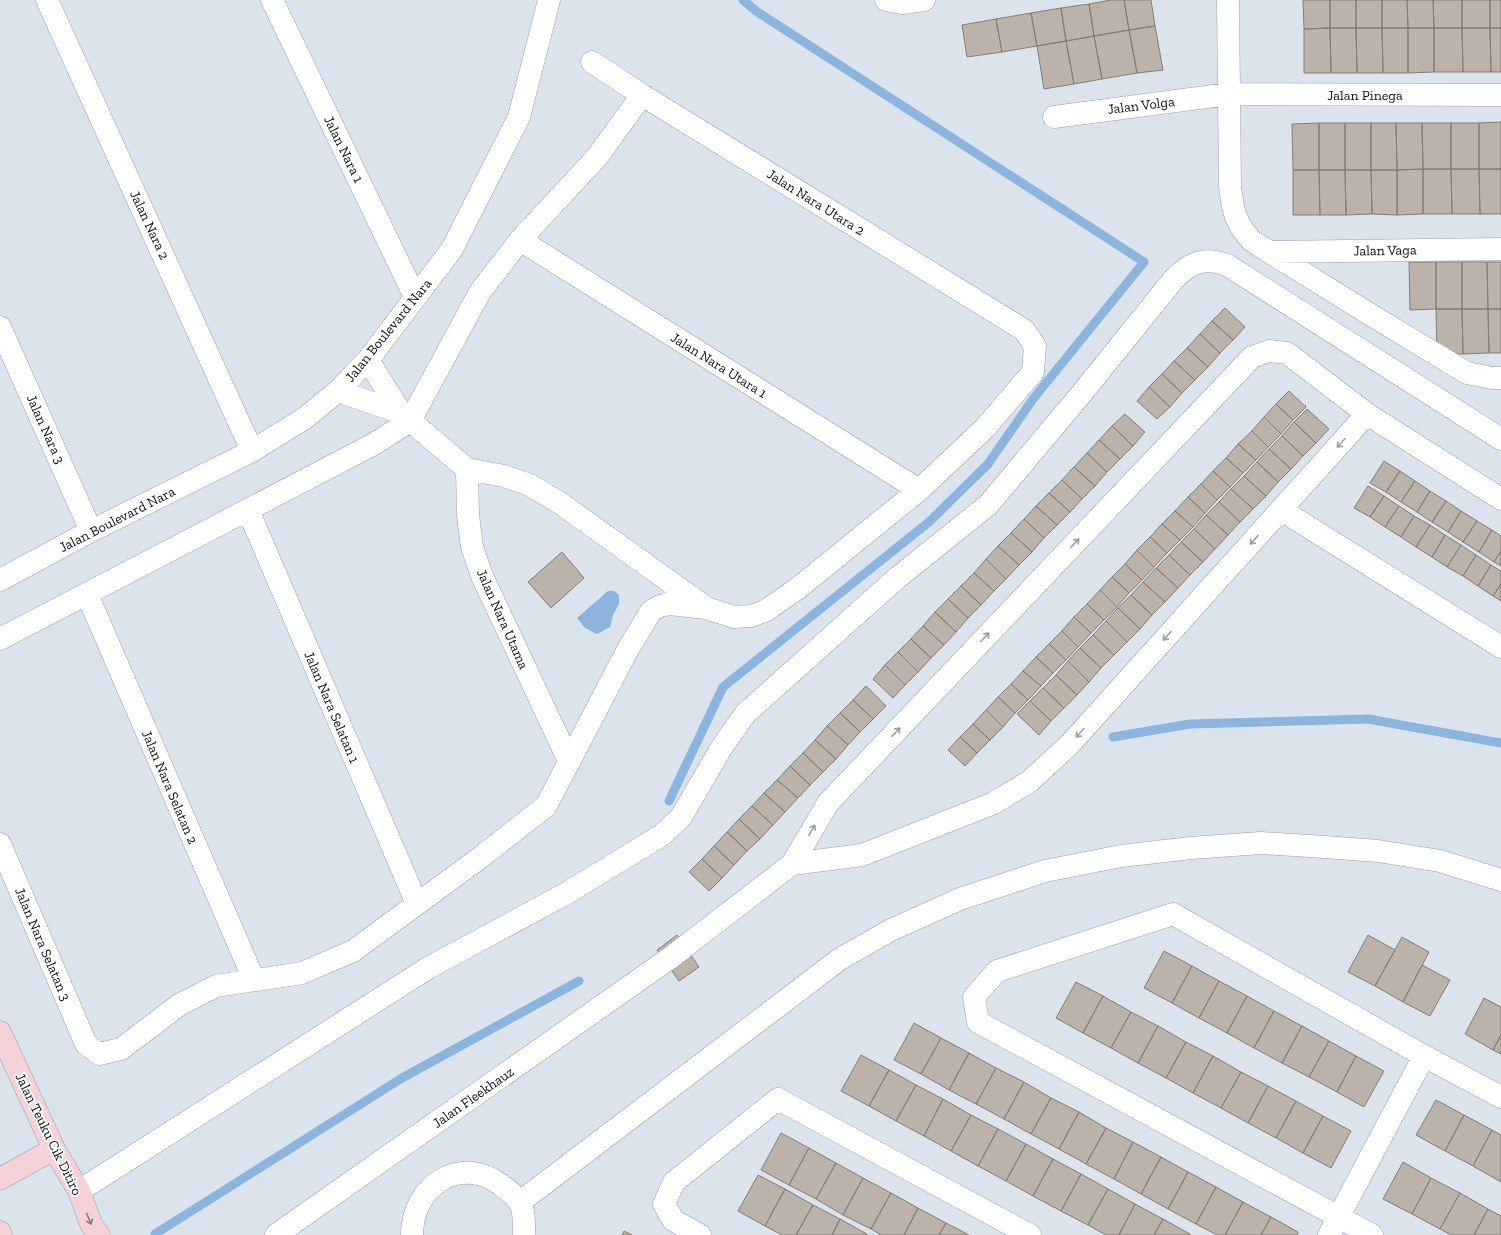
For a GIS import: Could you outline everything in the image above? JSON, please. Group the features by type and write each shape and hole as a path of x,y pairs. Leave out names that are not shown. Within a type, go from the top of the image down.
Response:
{"main road":[{"name":"Jalan Teuku Cik Ditiro","path":"0,1032 54,1149 79,1191 91,1224 99,1235"},
{"path":"0,1179 54,1149"}],"street":[{"name":"Jalan Nara 2","path":"47,0 252,451"},
{"name":"Jalan Nara 1","path":"272,0 415,297"},
{"name":"Jalan Boulevard Nara","path":"0,580 91,531 252,451 305,418 338,392 368,360 452,249 519,117 549,0"},
{"path":"886,0 902,3 918,1"},
{"path":"1228,0 1230,187 1233,212 1240,229 1252,241 1467,373 1492,378 1501,378"},
{"name":"Jalan Nara Utara 2","path":"592,62 642,95 1024,330 1035,346 1033,372 985,428 919,490"},
{"name":"Jalan Pinega","path":"1229,94 1501,95"},
{"name":"Jalan Volga","path":"1054,117 1229,94"},
{"path":"0,639 374,444 405,417 480,292 520,240 597,157 642,95"},
{"name":"Jalan Nara Utara 1","path":"520,240 919,490"},
{"name":"Jalan Vaga","path":"1270,252 1501,249"},
{"path":"79,1191 428,968 567,893 662,835 675,825 682,818 722,747 744,714 897,578 988,505 1082,393 1174,279 1186,267 1200,262 1214,260 1227,265 1501,439"},
{"name":"Jalan Nara 3","path":"0,327 91,531"},
{"path":"792,864 828,803 1252,357 1269,351 1287,353 1367,414 1501,499"},
{"path":"368,360 405,417 467,469 504,476 530,485 560,503 706,608"},
{"path":"338,392 405,417"},
{"path":"792,864 862,855 994,803 1030,781 1071,743 1367,414"},
{"name":"Jalan Nara Utama","path":"467,469 468,515 472,547 480,568 569,761"},
{"path":"254,980 302,973 353,951 546,806 627,651 651,611 660,606 670,604 706,608 734,617 751,616 765,611 797,589 919,490"},
{"name":"Jalan Nara Selatan 1","path":"248,510 416,904"},
{"path":"1281,510 1501,647"},
{"name":"Jalan Nara Selatan 2","path":"87,594 254,980"},
{"name":"Jalan Nara Selatan 3","path":"0,844 86,1044 99,1054 121,1049 180,1005 216,986 254,980"},
{"path":"520,1202 840,959 891,930 960,899 1045,871 1121,856 1191,848 1261,844 1378,850 1440,861 1501,880"},
{"name":"Jalan Fleekhauz","path":"276,1235 670,958 792,864"},
{"path":"1372,1235 1334,1226 978,1022 974,997 997,971 1173,914 1424,1056 1501,1097"},
{"path":"1334,1226 1424,1056"},
{"path":"700,1235 673,1220 664,1204 674,1182 778,1099 1030,1235"},
{"path":"412,1235 412,1222 417,1205 427,1190 441,1180 459,1174 476,1174 494,1179 520,1202 524,1222 524,1235"}],"water":[{"path":"608,591 614,591 619,595 619,604 613,615 610,627 597,634 585,628 577,618"}],"building":[{"path":"1111,0 1124,0 1129,30 1094,36 1089,4"},
{"path":"1124,0 1151,0 1155,26 1129,30"},
{"path":"1303,0 1330,0 1330,28 1304,29"},
{"path":"1330,0 1356,0 1356,28 1330,28"},
{"path":"1356,0 1382,0 1382,28 1356,28"},
{"path":"1382,0 1407,0 1408,28 1382,28"},
{"path":"1407,0 1433,0 1434,28 1408,28"},
{"path":"1433,0 1462,0 1462,28 1434,28"},
{"path":"1462,0 1490,0 1490,28 1462,28"},
{"path":"1490,0 1501,0 1501,28 1490,28"},
{"path":"1089,4 1094,36 1066,41 1061,8"},
{"path":"1061,8 1066,41 1037,46 1031,13"},
{"path":"1031,13 1037,46 1002,52 996,19"},
{"path":"996,19 1002,52 967,57 962,25"},
{"path":"1155,26 1163,70 1137,73 1129,30"},
{"path":"1330,28 1356,28 1357,73 1331,73"},
{"path":"1330,28 1331,73 1304,73 1304,29"},
{"path":"1356,28 1382,28 1383,73 1357,73"},
{"path":"1382,28 1408,28 1408,73 1383,73"},
{"path":"1408,28 1434,28 1434,72 1408,73"},
{"path":"1434,28 1462,28 1463,72 1434,72"},
{"path":"1462,28 1490,28 1491,72 1463,72"},
{"path":"1490,28 1501,28 1501,72 1491,72"},
{"path":"1129,30 1137,73 1102,79 1094,36"},
{"path":"1094,36 1102,79 1074,84 1066,41"},
{"path":"1066,41 1074,84 1044,89 1037,46"},
{"path":"1501,122 1501,169 1479,169 1479,123"},
{"path":"1319,123 1319,170 1293,170 1292,124"},
{"path":"1319,123 1345,123 1345,170 1319,170"},
{"path":"1345,123 1371,123 1371,170 1345,170"},
{"path":"1371,123 1396,123 1397,170 1371,170"},
{"path":"1396,123 1422,123 1423,169 1397,170"},
{"path":"1422,123 1451,123 1451,169 1423,169"},
{"path":"1451,123 1479,123 1479,169 1451,169"},
{"path":"1423,169 1451,169 1452,214 1423,214"},
{"path":"1423,169 1423,214 1397,215 1397,170"},
{"path":"1451,169 1479,169 1480,214 1452,214"},
{"path":"1479,169 1501,169 1501,214 1480,214"},
{"path":"1293,170 1319,170 1320,215 1293,215"},
{"path":"1319,170 1345,170 1346,215 1320,215"},
{"path":"1345,170 1371,170 1372,214 1346,215"},
{"path":"1371,170 1397,170 1397,215 1372,214"},
{"path":"1409,262 1436,262 1436,309 1410,310"},
{"path":"1436,262 1462,262 1462,309 1436,309"},
{"path":"1462,262 1487,262 1488,309 1462,309"},
{"path":"1487,262 1501,262 1501,309 1488,309"},
{"path":"1225,308 1245,327 1233,340 1212,321"},
{"path":"1436,309 1462,309 1463,354 1437,354"},
{"path":"1462,309 1488,309 1489,353 1463,354"},
{"path":"1488,309 1501,309 1501,353 1489,353"},
{"path":"1212,321 1233,340 1220,353 1200,334"},
{"path":"1200,334 1220,353 1208,367 1187,348"},
{"path":"1187,348 1208,367 1195,380 1174,361"},
{"path":"1174,361 1195,380 1182,393 1162,374"},
{"path":"1162,374 1182,393 1170,407 1149,387"},
{"path":"1149,387 1170,407 1157,419 1137,401"},
{"path":"1289,391 1306,407 1293,420 1276,404"},
{"path":"1276,404 1293,420 1281,434 1264,417"},
{"path":"1307,409 1329,429 1316,443 1294,422"},
{"path":"1125,414 1145,432 1133,446 1112,426"},
{"path":"1264,417 1281,434 1268,447 1252,431"},
{"path":"1294,422 1316,443 1303,456 1282,436"},
{"path":"1112,426 1133,446 1120,459 1099,440"},
{"path":"1252,431 1268,447 1256,460 1238,444"},
{"path":"1282,436 1303,456 1291,469 1269,449"},
{"path":"1099,440 1120,459 1107,472 1087,453"},
{"path":"1238,444 1256,460 1243,473 1226,458"},
{"path":"1269,449 1291,469 1278,482 1257,462"},
{"path":"1087,453 1107,472 1095,486 1074,467"},
{"path":"1226,458 1243,473 1230,487 1213,471"},
{"path":"1384,461 1400,471 1386,492 1370,483"},
{"path":"1257,462 1278,482 1266,496 1244,476"},
{"path":"1074,467 1095,486 1082,499 1062,480"},
{"path":"1213,471 1230,487 1217,500 1201,484"},
{"path":"1400,471 1415,481 1401,502 1386,492"},
{"path":"1244,476 1266,496 1253,509 1231,489"},
{"path":"1062,480 1082,499 1070,512 1049,493"},
{"path":"1415,481 1430,491 1417,512 1401,502"},
{"path":"1201,484 1217,500 1205,513 1188,497"},
{"path":"1368,486 1384,496 1370,517 1354,508"},
{"path":"1231,489 1253,509 1240,522 1219,502"},
{"path":"1430,491 1446,501 1432,522 1417,512"},
{"path":"1049,493 1070,512 1057,525 1036,506"},
{"path":"1384,496 1399,506 1385,527 1370,517"},
{"path":"1188,497 1205,513 1193,527 1175,511"},
{"path":"1446,501 1461,511 1448,532 1432,522"},
{"path":"1219,502 1240,522 1228,535 1206,515"},
{"path":"1036,506 1057,525 1044,538 1024,519"},
{"path":"1399,506 1414,516 1401,537 1385,527"},
{"path":"1175,511 1193,527 1180,540 1162,524"},
{"path":"1461,511 1477,521 1463,542 1448,532"},
{"path":"1206,515 1228,535 1215,549 1194,529"},
{"path":"1414,516 1430,525 1416,547 1401,537"},
{"path":"1024,519 1044,538 1032,552 1011,533"},
{"path":"1477,521 1492,530 1479,552 1463,542"},
{"path":"1162,524 1180,540 1167,553 1150,537"},
{"path":"1430,525 1445,535 1432,557 1416,547"},
{"path":"1194,529 1215,549 1203,562 1181,542"},
{"path":"1492,530 1501,536 1501,551 1494,562 1479,552"},
{"path":"1011,533 1032,552 1019,565 998,546"},
{"path":"1445,535 1461,545 1447,567 1432,557"},
{"path":"1150,537 1167,553 1154,567 1137,550"},
{"path":"1181,542 1203,562 1190,575 1169,555"},
{"path":"1461,545 1476,555 1463,576 1447,567"},
{"path":"998,546 1019,565 1006,579 986,559"},
{"path":"1137,550 1154,567 1142,580 1125,564"},
{"path":"1501,551 1501,566 1494,562"},
{"path":"562,552 584,578 551,608 528,582"},
{"path":"1169,555 1190,575 1178,588 1156,568"},
{"path":"1476,555 1491,565 1478,586 1463,576"},
{"path":"986,559 1006,579 994,591 974,573"},
{"path":"1125,564 1142,580 1129,593 1112,577"},
{"path":"1491,565 1501,571 1501,584 1493,596 1478,586"},
{"path":"1156,568 1178,588 1165,602 1143,582"},
{"path":"974,573 994,591 981,605 961,586"},
{"path":"1112,577 1129,593 1117,607 1100,590"},
{"path":"1143,582 1165,602 1152,615 1131,595"},
{"path":"1501,584 1501,601 1493,596"},
{"path":"961,586 981,605 968,618 948,599"},
{"path":"1100,590 1117,607 1104,620 1087,604"},
{"path":"1131,595 1152,615 1140,629 1118,608"},
{"path":"948,599 968,618 956,632 935,612"},
{"path":"1087,604 1104,620 1091,633 1074,617"},
{"path":"1118,608 1140,629 1127,642 1106,621"},
{"path":"935,612 956,632 944,645 923,626"},
{"path":"1074,617 1091,633 1078,647 1062,631"},
{"path":"1106,621 1127,642 1114,655 1093,635"},
{"path":"923,626 944,645 931,658 911,639"},
{"path":"1062,631 1078,647 1066,660 1049,644"},
{"path":"1093,635 1114,655 1101,668 1080,648"},
{"path":"911,639 931,658 918,672 898,652"},
{"path":"1049,644 1066,660 1053,673 1036,657"},
{"path":"1080,648 1101,668 1089,682 1068,661"},
{"path":"898,652 918,672 905,685 885,665"},
{"path":"1036,657 1053,673 1041,686 1023,671"},
{"path":"1068,661 1089,682 1077,695 1056,675"},
{"path":"885,665 905,685 893,698 873,679"},
{"path":"1023,671 1041,686 1028,700 1011,684"},
{"path":"1056,675 1077,695 1064,708 1043,688"},
{"path":"1011,684 1028,700 1015,713 998,697"},
{"path":"866,686 886,706 873,719 853,700"},
{"path":"1043,688 1064,708 1051,721 1030,701"},
{"path":"998,697 1015,713 1003,727 986,710"},
{"path":"853,700 873,719 860,732 840,713"},
{"path":"1030,701 1051,721 1039,735 1017,714"},
{"path":"986,710 1003,727 990,740 973,724"},
{"path":"840,713 860,732 848,745 827,726"},
{"path":"973,724 990,740 977,753 960,737"},
{"path":"827,726 848,745 836,759 815,740"},
{"path":"960,737 977,753 965,766 948,750"},
{"path":"815,740 836,759 823,772 803,753"},
{"path":"803,753 823,772 810,785 790,766"},
{"path":"790,766 810,785 798,798 777,780"},
{"path":"777,780 798,798 785,812 764,793"},
{"path":"764,793 785,812 773,825 752,806"},
{"path":"752,806 773,825 760,839 739,819"},
{"path":"739,819 760,839 747,851 727,832"},
{"path":"727,832 747,851 734,865 714,846"},
{"path":"714,846 734,865 722,878 702,859"},
{"path":"702,859 722,878 709,891 689,872"},
{"path":"677,935 699,967 679,981 657,950"},
{"path":"1368,935 1395,950 1375,986 1348,972"},
{"path":"1402,937 1429,952 1403,1002 1375,986"},
{"path":"1164,951 1192,966 1172,1003 1144,988"},
{"path":"1422,965 1450,980 1430,1016 1403,1002"},
{"path":"1192,966 1219,981 1199,1018 1172,1003"},
{"path":"1219,981 1247,996 1227,1033 1199,1018"},
{"path":"1076,982 1103,996 1083,1033 1056,1018"},
{"path":"1103,996 1131,1012 1111,1048 1083,1033"},
{"path":"1247,996 1274,1011 1254,1048 1227,1033"},
{"path":"1484,998 1501,1007 1501,1035 1493,1050 1465,1034"},
{"path":"1274,1011 1302,1026 1282,1063 1254,1048"},
{"path":"1131,1012 1158,1026 1138,1063 1111,1048"},
{"path":"914,1023 941,1038 921,1074 894,1060"},
{"path":"1158,1026 1186,1042 1166,1078 1138,1063"},
{"path":"1302,1026 1329,1041 1309,1077 1282,1063"},
{"path":"1501,1035 1501,1054 1493,1050"},
{"path":"941,1038 969,1053 949,1090 921,1074"},
{"path":"1329,1041 1356,1056 1337,1092 1309,1077"},
{"path":"1186,1042 1213,1056 1193,1093 1166,1078"},
{"path":"969,1053 996,1068 976,1104 949,1090"},
{"path":"861,1055 889,1070 869,1106 841,1091"},
{"path":"1213,1056 1241,1072 1221,1108 1193,1093"},
{"path":"1356,1056 1384,1071 1364,1107 1337,1092"},
{"path":"996,1068 1024,1082 1004,1119 976,1104"},
{"path":"889,1070 916,1085 896,1121 869,1106"},
{"path":"1241,1072 1268,1086 1248,1123 1221,1108"},
{"path":"1024,1082 1051,1098 1031,1134 1004,1119"},
{"path":"916,1085 943,1099 924,1136 896,1121"},
{"path":"1268,1086 1296,1101 1276,1138 1248,1123"},
{"path":"1051,1098 1079,1112 1059,1149 1031,1134"},
{"path":"943,1099 971,1115 951,1151 924,1136"},
{"path":"1436,1100 1464,1115 1445,1151 1416,1135"},
{"path":"1296,1101 1323,1116 1303,1153 1276,1138"},
{"path":"1079,1112 1106,1128 1086,1164 1059,1149"},
{"path":"971,1115 998,1129 978,1166 951,1151"},
{"path":"1464,1115 1492,1130 1473,1166 1445,1151"},
{"path":"1323,1116 1351,1131 1331,1168 1303,1153"},
{"path":"1106,1128 1133,1142 1114,1179 1086,1164"},
{"path":"998,1129 1026,1144 1006,1181 978,1166"},
{"path":"1492,1130 1501,1135 1501,1182 1473,1166"},
{"path":"781,1133 809,1148 789,1185 761,1170"},
{"path":"1133,1142 1161,1157 1141,1194 1114,1179"},
{"path":"1026,1144 1053,1159 1033,1196 1006,1181"},
{"path":"809,1148 836,1163 816,1199 789,1185"},
{"path":"1161,1157 1188,1172 1168,1209 1141,1194"},
{"path":"1053,1159 1081,1174 1061,1211 1033,1196"},
{"path":"1403,1162 1431,1178 1412,1214 1383,1199"},
{"path":"836,1163 863,1178 843,1215 816,1199"},
{"path":"1188,1172 1216,1187 1196,1224 1168,1209"},
{"path":"1081,1174 1108,1189 1088,1225 1061,1211"},
{"path":"758,1175 785,1189 765,1226 738,1211"},
{"path":"863,1178 891,1193 871,1229 843,1215"},
{"path":"1431,1178 1460,1193 1440,1229 1412,1214"},
{"path":"1216,1187 1243,1202 1225,1235 1217,1235 1196,1224"},
{"path":"785,1189 813,1205 796,1235 782,1235 765,1226"},
{"path":"1108,1189 1135,1204 1119,1235 1106,1235 1088,1225"},
{"path":"891,1193 918,1208 904,1235 881,1235 871,1229"},
{"path":"1460,1193 1488,1209 1474,1235 1451,1235 1440,1229"},
{"path":"1243,1202 1271,1217 1261,1235 1225,1235"},
{"path":"1135,1204 1163,1219 1154,1235 1119,1235"},
{"path":"813,1205 840,1219 832,1235 796,1235"},
{"path":"918,1208 946,1223 939,1235 904,1235"},
{"path":"1488,1209 1501,1216 1501,1235 1474,1235"},
{"path":"1271,1217 1298,1232 1297,1235 1261,1235"},
{"path":"840,1219 867,1234 867,1235 832,1235"},
{"path":"1163,1219 1190,1234 1190,1235 1154,1235"},
{"path":"946,1223 969,1235 939,1235"},
{"path":"624,1231 632,1235 622,1235"}],"waterway":[{"path":"669,801 723,687 929,522 988,464 1033,399 1144,262 756,11 743,0"},
{"path":"1113,737 1190,724 1368,719 1501,743"},
{"path":"155,1234 402,1078 579,981"}]}
